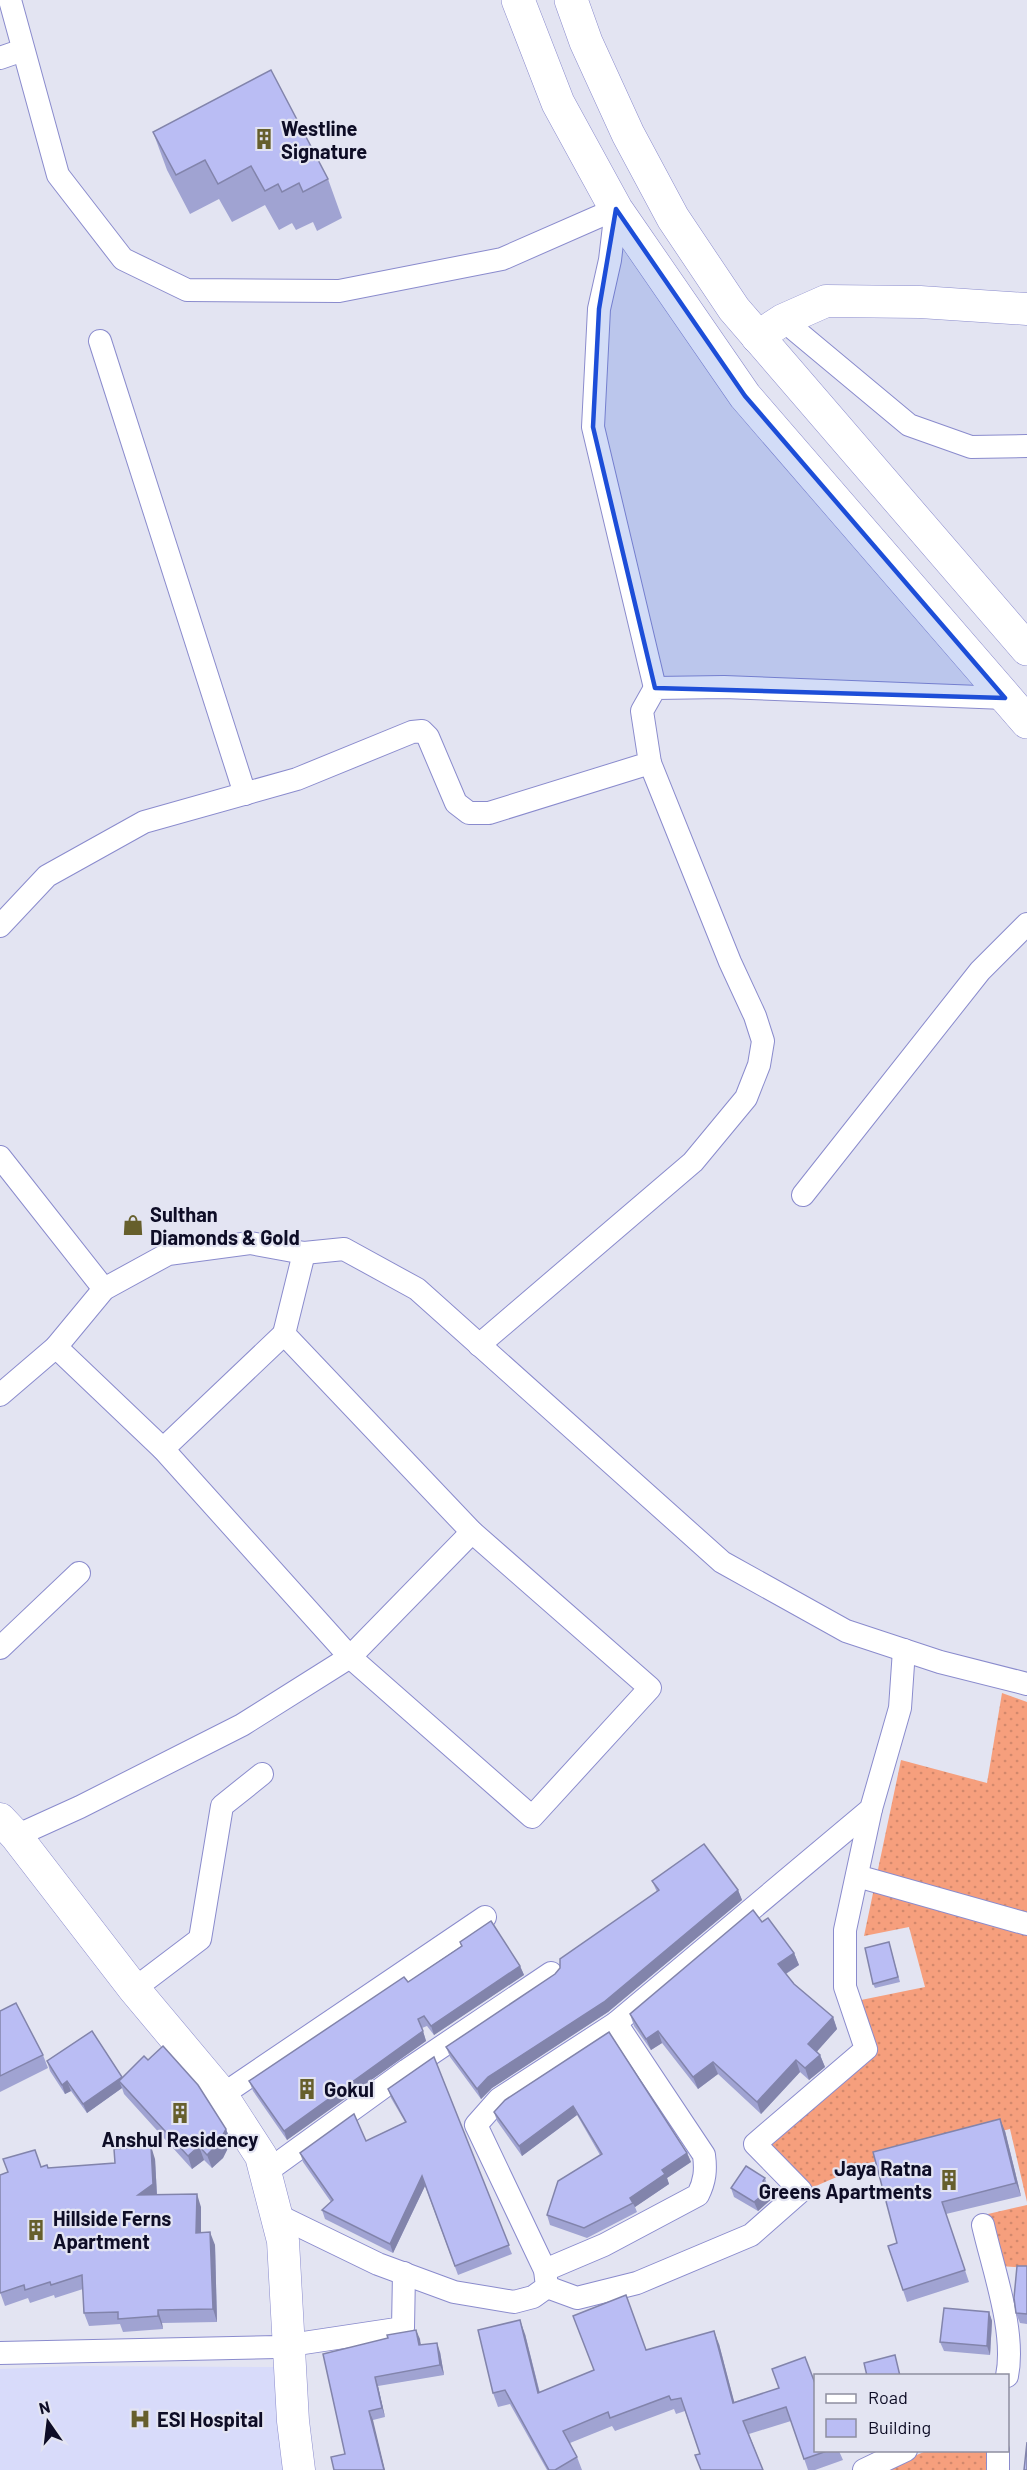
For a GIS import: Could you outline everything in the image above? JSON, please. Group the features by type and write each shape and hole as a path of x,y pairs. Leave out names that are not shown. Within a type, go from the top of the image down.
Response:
{"highway":[{"path":"518,0 558,103 616,209 745,396 1027,722"},
{"path":"571,0 628,134 673,218 735,309 770,328 1027,649"}],"street":[{"path":"10,0 58,175 123,259 187,290 339,291 502,259 616,209"},
{"path":"0,57 23,50"},
{"path":"479,1345 693,1162 746,1098 759,1065 763,1041 755,1016 730,962 650,764 642,711 655,688 593,427 599,309 610,260 616,209"},
{"path":"1027,309 920,302 826,301 770,328 909,425 971,447 1027,446"},
{"path":"100,341 245,794"},
{"path":"655,688 724,687 1005,698"},
{"path":"0,926 47,876 144,822 297,779 412,732 422,731 428,736 456,803 469,813 489,813 650,764"},
{"path":"803,1195 980,971 1027,924"},
{"path":"0,1157 104,1289"},
{"path":"0,1395 56,1347 104,1289 168,1254 250,1243 304,1253 344,1249 417,1289 722,1562 846,1631 904,1650 1027,1684"},
{"path":"163,1449 284,1335 304,1253"},
{"path":"56,1347 163,1449 350,1657 532,1817 650,1688 472,1532 284,1335"},
{"path":"299,2470 293,2421 284,2241 261,2156 222,2095 134,1989 8,1827 80,1808 242,1725 350,1657 472,1532"},
{"path":"0,1648 79,1573"},
{"path":"871,1809 616,2023 499,2099 476,2125 546,2278 577,2298 637,2283 751,2235 801,2191 755,2144 866,2049 845,1987 845,1930 871,1809 900,1708 904,1650"},
{"path":"134,1989 200,1940 222,1806 262,1774"},
{"path":"857,1876 1027,1924"},
{"path":"222,2095 485,1917"},
{"path":"266,2172 407,2070 551,1973"},
{"path":"277,2215 404,2273 454,2292 514,2302 533,2297 546,2278 698,2195 702,2186 706,2170 704,2156 616,2023"},
{"path":"983,2225 1004,2319 1010,2363 1007,2374"},
{"path":"0,2353 290,2346 403,2328 404,2273"},
{"path":"864,2470 904,2452"},
{"path":"998,2452 998,2470"}],"highlighted area":[{"path":"616,209 745,396 1005,698 655,688 593,427 599,309"}],"shaded area":[{"path":"1002,1693 1027,1702 1027,2202 1010,2129 869,2163 809,2189 765,2144 874,2052 861,2000 925,1987 909,1927 864,1936 901,1760 987,1783"},
{"path":"1027,2205 1027,2268 999,2266 988,2214"},
{"name":"ESI Hospital","path":"74,2366 277,2367 283,2470 0,2470 0,2369"},
{"path":"924,2452 991,2452 992,2470 882,2470"}],"building":[{"path":"271,70 328,179 303,192 299,183 282,192 278,184 265,191 251,166 218,184 205,160 176,175 153,132"},
{"path":"704,1844 738,1890 604,2002 488,2077 477,2089 446,2047 555,1974 560,1968 560,1959 659,1890 652,1881"},
{"path":"753,1910 762,1922 768,1918 794,1953 778,1964 794,1984 833,2017 808,2044 820,2055 805,2068 796,2060 757,2102 713,2062 693,2077 658,2031 646,2039 630,2014"},
{"path":"491,1921 520,1966 431,2026 424,2016 418,2019 423,2031 284,2131 249,2081 404,1977 408,1982 462,1946 460,1942"},
{"path":"889,1942 898,1977 873,1984 865,1948"},
{"path":"16,2003 43,2055 0,2076 0,2011"},
{"path":"92,2031 122,2077 83,2104 67,2081 62,2085 47,2061"},
{"path":"609,2032 687,2153 662,2170 665,2174 630,2198 633,2203 584,2228 547,2215 558,2181 602,2154 573,2106 519,2146 494,2112 505,2100"},
{"name":"Anshul Residency","path":"163,2046 198,2085 226,2129 218,2144 207,2155 199,2146 188,2156 119,2081 144,2056 148,2060"},
{"path":"434,2057 509,2245 455,2266 422,2176 390,2244 322,2210 333,2200 300,2153 354,2114 366,2141 406,2122 388,2089"},
{"path":"1000,2119 1016,2183 942,2202 965,2270 903,2290 888,2246 897,2243 873,2152"},
{"path":"151,2146 153,2184 138,2195 197,2194 196,2233 210,2232 213,2309 158,2310 158,2316 118,2319 118,2312 84,2313 82,2275 51,2285 50,2282 25,2290 24,2285 0,2293 0,2175 8,2172 3,2159 35,2150 41,2167 115,2163 114,2149"},
{"path":"746,2166 765,2178 763,2181 772,2187 754,2202 731,2188"},
{"path":"1017,2266 1027,2266 1027,2314 1016,2313 1014,2298"},
{"path":"626,2295 646,2350 714,2331 733,2403 779,2388 772,2369 805,2357 814,2381 814,2452 824,2452 804,2459 786,2407 743,2421 763,2470 701,2470 695,2455 700,2454 681,2398 671,2400 669,2396 610,2418 608,2412 563,2431 577,2457 555,2470 549,2470 505,2390 493,2393 478,2330 520,2320 538,2393 594,2370 573,2316"},
{"path":"944,2308 989,2312 987,2346 940,2342"},
{"path":"416,2330 419,2345 437,2343 440,2365 375,2377 382,2408 369,2411 384,2470 334,2470 331,2457 345,2454 323,2354 388,2338 387,2335"},
{"path":"895,2355 900,2374 867,2374 864,2363"},
{"path":"1027,2442 1027,2470 1024,2470"}],"place":[{"name":"Westline Signature","path":"264,139"},
{"name":"Sulthan Diamonds & Gold","path":"133,1225"},
{"name":"Gokul","path":"307,2089"},
{"name":"Anshul Residency","path":"180,2113"},
{"name":"Jaya Ratna Greens Apartments","path":"949,2180"},
{"name":"Hillside Ferns Apartment","path":"36,2230"},
{"name":"ESI Hospital","path":"140,2419"}]}
